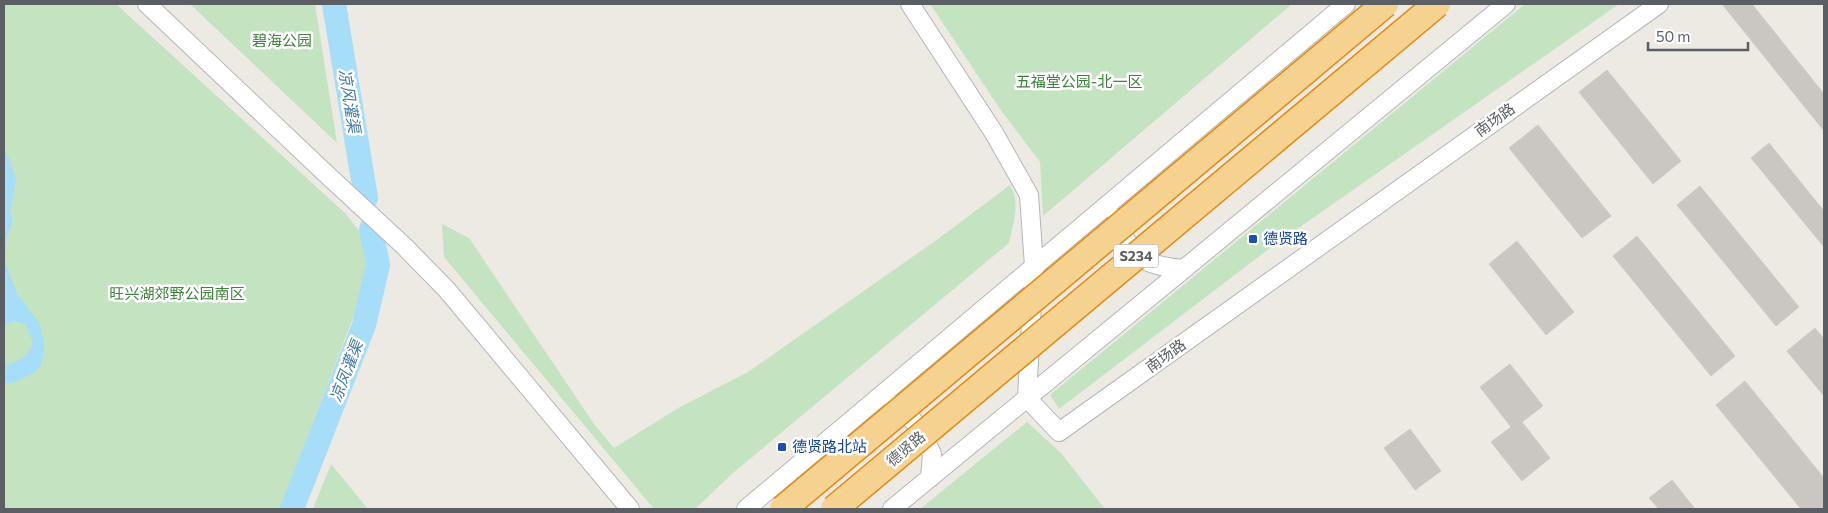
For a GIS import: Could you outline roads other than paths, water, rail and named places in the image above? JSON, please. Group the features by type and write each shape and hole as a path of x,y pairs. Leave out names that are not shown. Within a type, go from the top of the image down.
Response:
{"highway":[{"name":"S234","path":"782,509 1385,4"},
{"name":"德贤路","path":"834,509 1437,4"}],"street":[{"path":"147,4 322,171 404,246 447,290 630,509"},
{"path":"910,4 994,133 1029,195 1034,266 1027,398"},
{"path":"746,509 1346,4"},
{"path":"892,509 1506,4"},
{"name":"南场路","path":"1027,398 1059,432 1659,4"},
{"path":"1121,193 1117,217 1124,240 1140,259 1159,266 1183,269"},
{"path":"874,401 898,405 919,428 932,454 930,478"}],"water":[{"path":"4,151 8,156 16,179 10,212 13,221 7,236 5,261 17,294 41,328 44,344 40,367 32,374 12,383 4,383 4,366 14,363 26,355 33,342 26,325 15,321 4,324"}],"waterway":[{"name":"凉风灌渠","path":"334,4 366,198"},
{"name":"凉凤灌渠","path":"292,509 364,325 378,265 371,229"}],"place":[{"name":"德贤路","path":"1253,239"},
{"name":"德贤路北站","path":"782,447"}],"park label":[{"name":"碧海公园","path":"282,41"},
{"name":"五福堂公园-北一区","path":"1079,82"},
{"name":"旺兴湖郊野公园南区","path":"177,294"}]}
